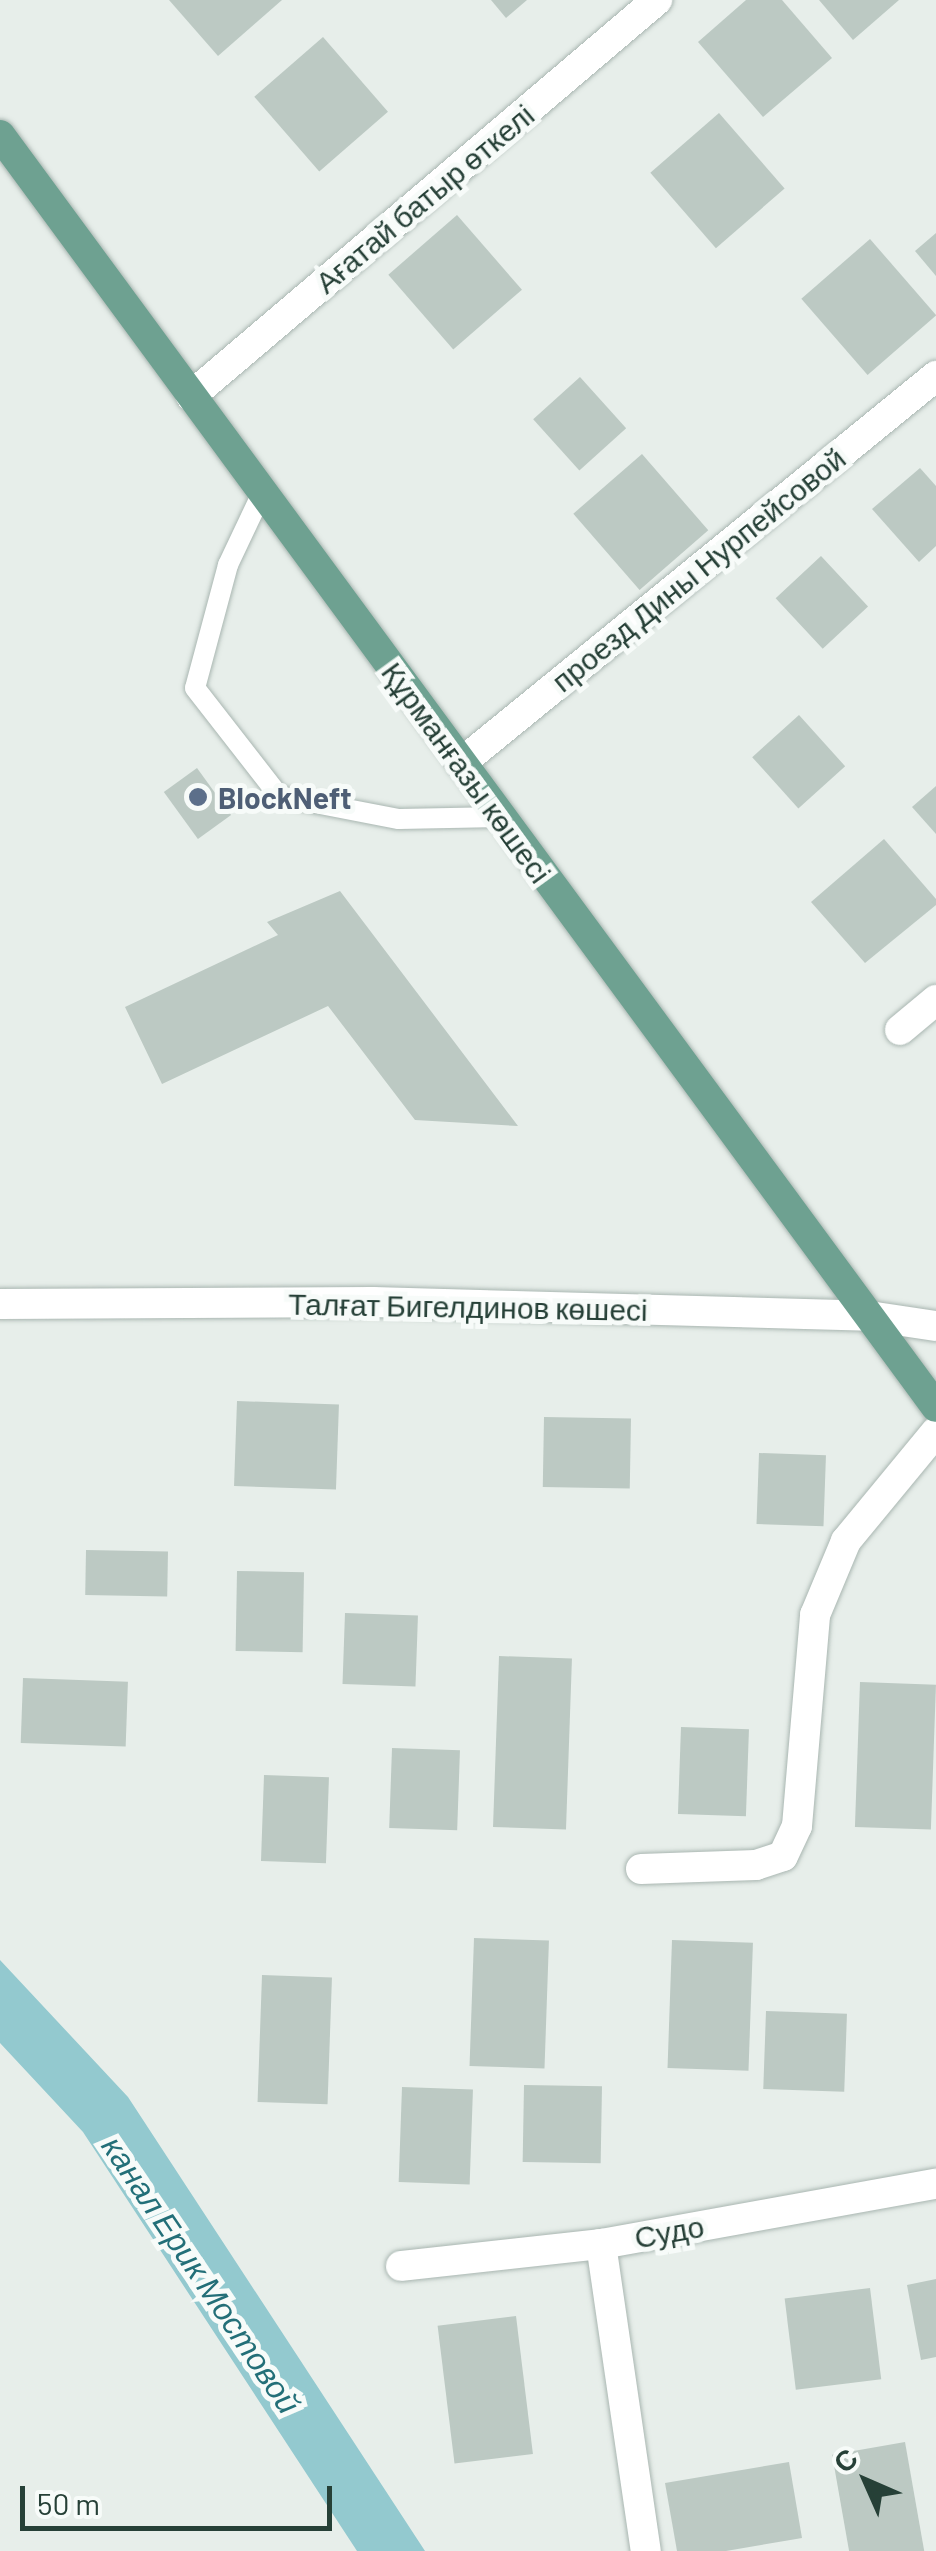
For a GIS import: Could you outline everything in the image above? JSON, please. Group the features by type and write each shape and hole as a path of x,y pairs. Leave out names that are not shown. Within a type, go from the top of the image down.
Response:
{"main road":[{"name":"Құрманғазы көшесі","path":"0,135 936,1407"}],"street":[{"name":"Ағатай батыр өткелі","path":"191,396 657,0"},
{"name":"проезд Дины Нурпейсовой","path":"461,762 936,376"},
{"path":"900,1030 936,1000"},
{"name":"Талғат Бигелдинов көшесі","path":"0,1304 373,1302 868,1316 936,1326"},
{"path":"641,1869 756,1865 783,1856 798,1826 815,1616 846,1541 936,1432"},
{"name":"Судо","path":"401,2266 601,2244 936,2184"},
{"path":"601,2244 646,2551"}],"lane":[{"path":"262,493 228,565 196,688 280,796 399,818 501,816"}],"water":[{"name":"канал Ерик Мостовой","path":"0,1960 128,2097 425,2551 357,2551 83,2132 0,2043"}],"building":[{"path":"169,0 282,0 218,56"},
{"path":"491,0 527,0 506,18"},
{"path":"746,0 782,0 832,58 763,117 698,42"},
{"path":"819,0 899,0 853,40"},
{"path":"323,37 388,112 319,171 254,97"},
{"path":"719,113 785,188 716,248 650,173"},
{"path":"457,215 522,290 453,349 388,275"},
{"path":"936,233 936,276 915,251"},
{"path":"870,239 936,315 868,375 801,299"},
{"path":"580,377 626,428 579,470 533,419"},
{"path":"642,454 708,530 640,590 573,514"},
{"path":"920,468 936,486 936,546 919,562 872,509"},
{"path":"821,556 868,606 823,649 776,598"},
{"path":"799,715 845,766 798,808 752,757"},
{"path":"197,768 231,815 198,839 164,792"},
{"path":"936,786 936,834 912,807"},
{"path":"884,839 936,899 936,905 865,963 811,902"},
{"path":"340,891 518,1126 415,1120 328,1006 162,1084 125,1007 278,935 267,922"},
{"path":"237,1401 339,1405 336,1490 234,1486"},
{"path":"544,1417 631,1419 630,1489 543,1487"},
{"path":"759,1453 826,1455 823,1526 757,1524"},
{"path":"86,1550 168,1551 167,1596 85,1595"},
{"path":"237,1571 304,1572 303,1652 236,1651"},
{"path":"345,1613 418,1616 415,1687 343,1684"},
{"path":"499,1656 572,1659 566,1829 493,1827"},
{"path":"23,1678 128,1682 126,1747 21,1743"},
{"path":"860,1682 936,1685 931,1830 855,1827"},
{"path":"681,1727 749,1729 746,1816 678,1814"},
{"path":"392,1748 460,1750 457,1830 389,1828"},
{"path":"264,1775 329,1777 326,1863 261,1861"},
{"path":"474,1938 549,1941 544,2069 470,2066"},
{"path":"672,1940 753,1943 748,2071 668,2068"},
{"path":"262,1975 332,1977 328,2104 258,2102"},
{"path":"766,2011 847,2014 844,2092 763,2089"},
{"path":"524,2085 602,2086 601,2163 523,2162"},
{"path":"402,2087 473,2089 470,2184 399,2182"},
{"path":"936,2279 936,2357 921,2360 907,2285"},
{"path":"870,2288 881,2379 796,2390 785,2298"},
{"path":"516,2316 533,2454 455,2464 438,2326"},
{"path":"905,2442 924,2551 849,2551 832,2455"},
{"path":"789,2462 802,2538 726,2551 677,2551 665,2483"}],"place":[{"name":"BlockNeft","path":"198,797"}]}
